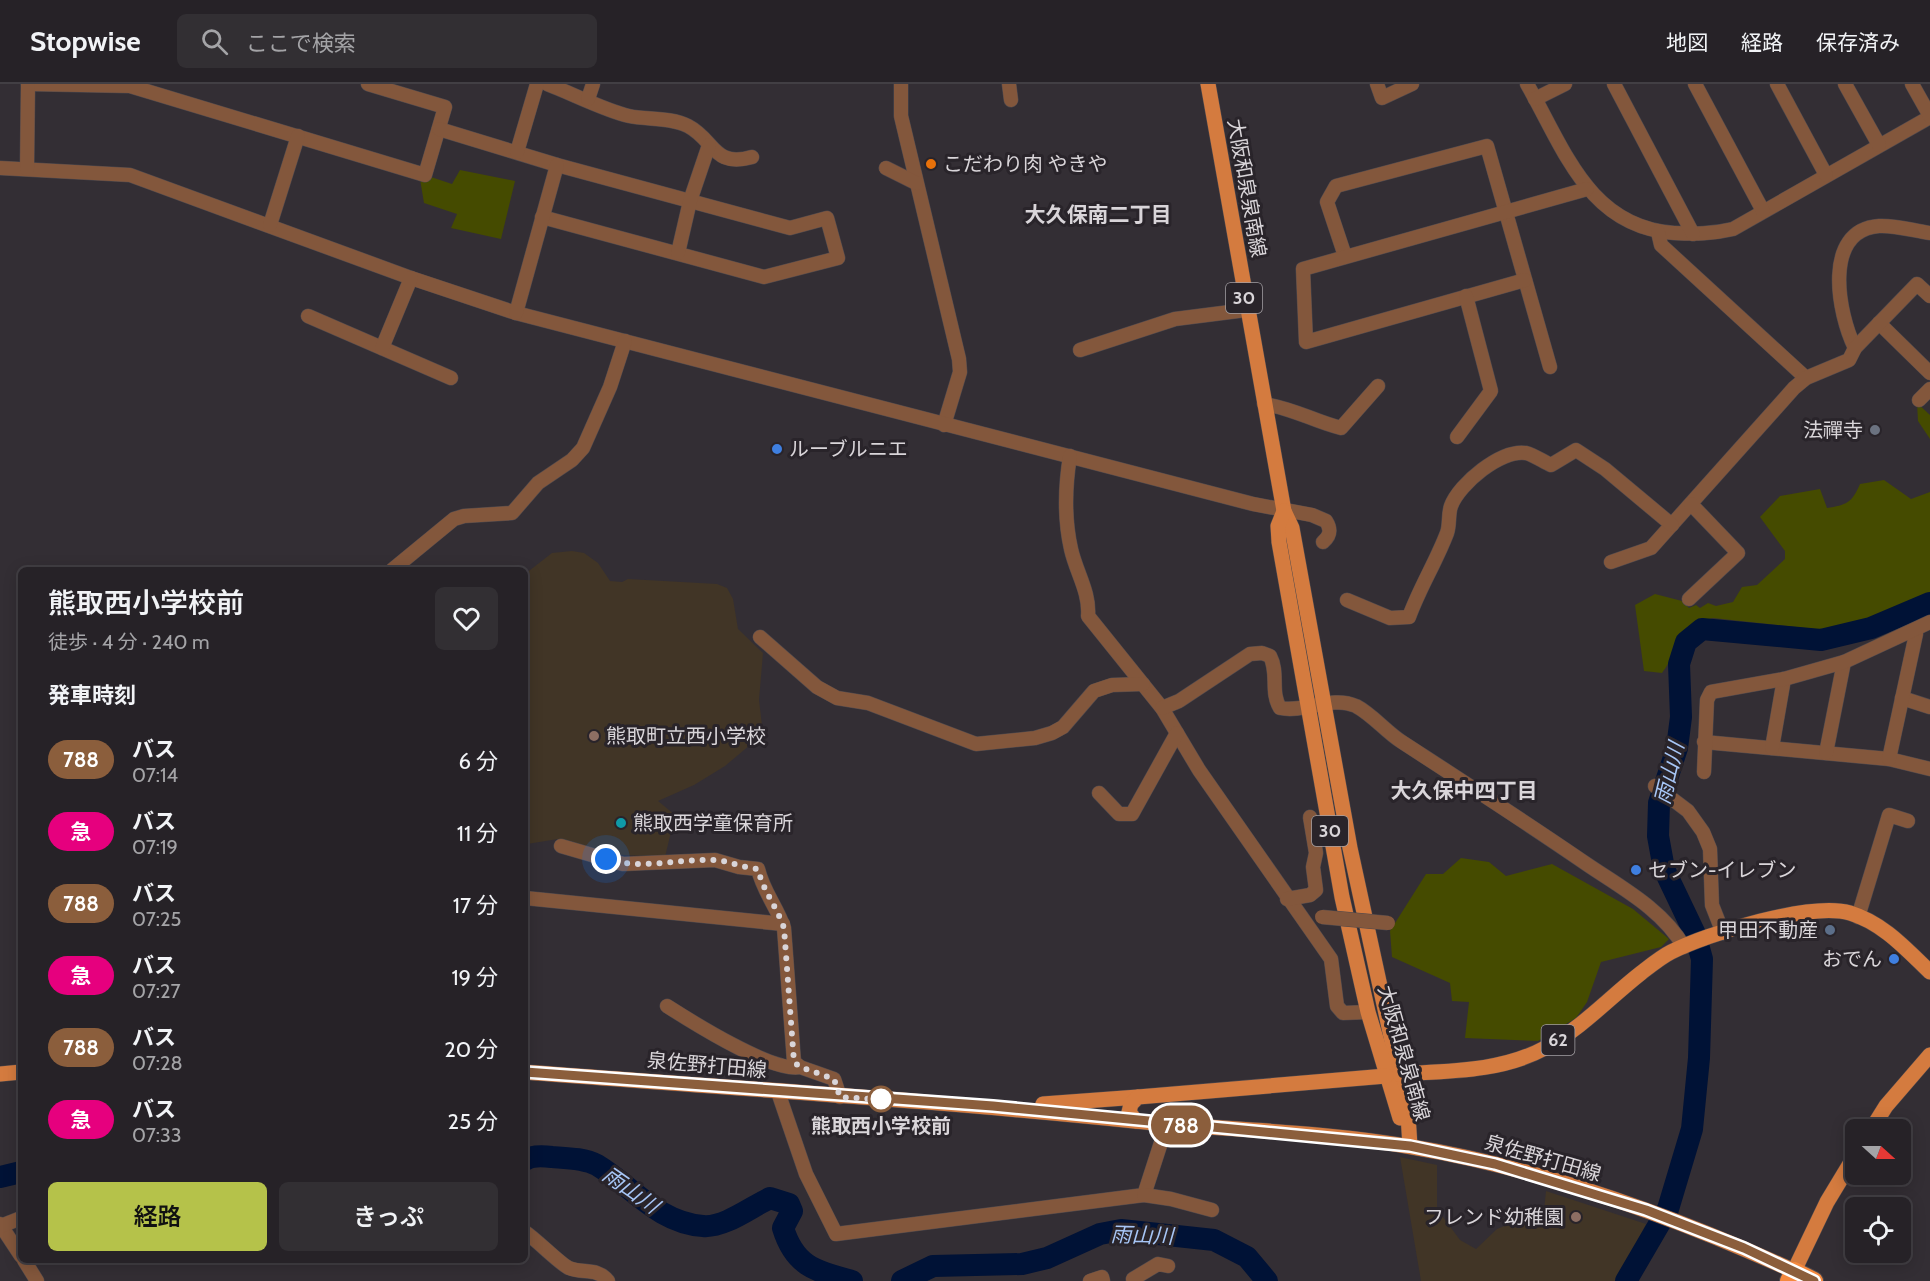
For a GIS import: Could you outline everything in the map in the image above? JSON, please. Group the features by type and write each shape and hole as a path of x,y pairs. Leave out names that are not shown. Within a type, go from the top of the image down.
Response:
{"highway":[{"path":"1792,1276 1814,1281"}],"main road":[{"name":"大阪和泉泉南線","path":"1208,84 1246,310 1284,510 1278,526 1278,542 1368,938 1393,1075 1410,1146"},
{"name":"大阪和泉泉南線","path":"1316,705 1342,897 1368,1012 1393,1075"},
{"name":"62","path":"993,1106 1138,1097 1495,1066 1517,1060 1545,1048 1577,1028 1640,974 1670,952 1716,936 1800,913 1828,909 1858,917 1880,927 1930,972"},
{"path":"1878,1119 1886,1106 1930,1055"},
{"path":"0,1074 18,1072"},
{"name":"泉佐野打田線","path":"528,1072 840,1097 993,1106 1410,1146 1495,1164 1646,1210 1792,1276"},
{"path":"1136,1121 1129,1112 1131,1104 1138,1097"},
{"path":"1792,1276 1827,1202 1845,1172"}],"street":[{"path":"27,169 28,84 130,86 424,175 445,106 368,84"},
{"path":"517,152 537,84"},
{"path":"547,84 627,116 685,124 728,159 739,161 753,157"},
{"path":"588,99 593,84"},
{"path":"1009,84 1011,100"},
{"path":"1377,84 1382,98 1412,84"},
{"path":"1527,84 1587,189 1611,213 1658,232 1694,234 1713,234 1733,229 1930,116 1912,84"},
{"path":"1535,99 1565,84"},
{"path":"1614,84 1694,234"},
{"path":"1695,84 1763,211"},
{"path":"1777,84 1826,175"},
{"path":"1845,84 1879,145"},
{"path":"897,85 901,116 916,183 959,359 960,372 944,424"},
{"path":"439,129 556,165 790,228 827,218 838,258 764,277 542,217"},
{"path":"270,225 298,136"},
{"path":"678,253 690,201 709,145"},
{"path":"1345,256 1327,202 1336,186 1487,146 1550,367"},
{"path":"516,313 556,165"},
{"path":"0,168 130,175 411,278 516,313 1070,456 1312,515 1326,521 1330,528 1328,537 1323,542"},
{"path":"886,168 916,183"},
{"path":"1525,280 1306,342 1303,269 1587,189"},
{"path":"1855,348 1847,333 1838,279 1844,250 1865,229 1879,226 1930,233"},
{"path":"1658,232 1661,245 1806,378"},
{"path":"382,348 411,278"},
{"path":"1611,562 1651,548 1806,378 1849,360 1855,348 1917,284 1930,296"},
{"path":"1457,437 1491,390 1466,296"},
{"path":"1080,350 1175,319 1246,310"},
{"path":"308,316 450,378"},
{"path":"1879,323 1930,373"},
{"path":"396,567 454,519 512,513 538,483 572,460 583,448 595,425 625,341"},
{"path":"1264,404 1287,407 1316,422 1341,428 1378,386"},
{"path":"1919,400 1930,389"},
{"path":"1347,600 1390,618 1409,617 1423,581 1448,531 1450,508 1456,495 1481,470 1500,458 1526,453 1551,465 1576,450 1605,469 1672,525"},
{"path":"1070,456 1065,485 1066,514 1071,548 1089,600 1088,616 1162,708 1287,899 1331,959 1337,1006 1343,1013 1351,1015 1368,1012"},
{"path":"1689,599 1738,553 1691,504"},
{"path":"1704,772 1707,700 1711,692 1784,679 1844,662 1916,632 1930,622"},
{"path":"1916,632 1930,638"},
{"path":"1889,759 1916,632"},
{"path":"760,637 817,687 837,698 867,703 976,744 1035,738 1052,733 1063,727 1094,691 1112,685 1143,684"},
{"path":"1162,708 1179,701 1250,654 1262,653 1270,656 1275,665 1274,699 1280,708 1292,710 1343,702 1357,706 1396,738 1638,899 1688,946"},
{"path":"1826,753 1844,662"},
{"path":"1772,748 1784,679"},
{"path":"1902,699 1930,707"},
{"path":"1099,793 1119,814 1132,814 1177,732"},
{"path":"1704,742 1889,759 1930,769"},
{"path":"1655,786 1689,811 1703,832 1710,849 1712,905 1716,936"},
{"path":"1858,917 1889,815 1908,820"},
{"path":"1287,899 1310,895 1316,890 1313,867 1316,853 1310,817"},
{"path":"561,846 623,864 716,860 739,867 758,869 762,886 779,912 783,924 794,1062 800,1067 834,1079 840,1097"},
{"path":"528,898 783,924"},
{"path":"1306,925 1322,917 1388,923"},
{"path":"667,1006 749,1053 790,1070 800,1067"},
{"path":"778,1092 806,1174 836,1234 1144,1195 1171,1199 1212,1210"},
{"path":"1144,1195 1167,1124"},
{"path":"18,1219 1,1225 18,1251"},
{"path":"528,1234 542,1243 569,1268 592,1270 608,1281"},
{"path":"26,1263 37,1281"},
{"path":"1134,1281 1133,1279 1158,1264 1168,1266"},
{"path":"1090,1281 1102,1277 1103,1281"}],"shaded area":[{"name":"熊取町立西小学校","path":"572,551 584,553 598,563 610,581 622,582 628,579 717,584 727,588 733,599 738,629 763,653 759,700 763,734 725,766 694,785 658,801 675,815 665,857 605,854 558,839 528,844 528,572 552,553"},
{"name":"フレンド幼稚園","path":"1400,1157 1437,1165 1437,1209 1460,1240 1476,1249 1497,1229 1544,1210 1546,1191 1646,1224 1618,1281 1421,1281"}],"green space":[{"path":"460,170 515,181 501,239 451,228 457,214 424,203 419,173 452,184"},
{"path":"1917,403 1930,415 1930,439 1918,421"},
{"path":"1884,480 1911,499 1930,492 1930,595 1863,621 1823,630 1713,618 1689,627 1683,633 1662,673 1644,671 1635,605 1655,594 1682,601 1689,608 1696,605 1700,608 1708,603 1716,606 1733,602 1742,587 1757,585 1785,559 1785,551 1760,517 1780,496 1820,489 1827,508 1848,502 1860,484"},
{"path":"1461,858 1489,862 1506,876 1552,864 1633,909 1669,939 1661,947 1601,962 1587,1002 1576,1018 1538,1041 1465,1038 1469,1002 1452,1001 1450,983 1392,957 1390,931 1426,874 1443,874"}],"waterway":[{"name":"雨山川","path":"1626,1281 1668,1209 1692,1129 1699,1058 1702,959 1695,934 1664,869 1658,836 1659,803 1677,748 1681,717 1679,664 1686,642 1702,629 1821,640 1871,628 1930,603"},
{"name":"雨山川","path":"528,1158 542,1156 592,1163 659,1211 672,1218 703,1226 720,1224 770,1198 789,1204 792,1211 783,1228 794,1251 808,1265 852,1281"},
{"name":"雨山川","path":"0,1177 18,1173"},
{"name":"雨山川","path":"902,1281 933,1266 1022,1264 1047,1258 1100,1234 1121,1230 1214,1240 1247,1257 1267,1281"}],"bus line":[{"name":"788","path":"528,1072 840,1097 993,1106 1410,1146 1495,1164 1646,1210 1744,1248 1814,1281"}],"place":[{"name":"こだわり肉 やきや","path":"931,164"},
{"name":"法禪寺","path":"1875,430"},
{"name":"ルーブルニエ","path":"777,449"},
{"name":"熊取町立西小学校","path":"594,736"},
{"name":"熊取西学童保育所","path":"621,823"},
{"name":"セブン-イレブン","path":"1636,870"},
{"name":"甲田不動産","path":"1830,930"},
{"name":"おでん","path":"1894,959"},
{"name":"熊取西小学校前","path":"881,1099"},
{"name":"フレンド幼稚園","path":"1576,1217"}],"district":[{"name":"大久保南二丁目","path":"1098,214"},
{"name":"大久保中四丁目","path":"1464,790"}],"route":[{"path":"606,859 623,864 716,860 739,867 758,869 762,886 779,912 784,928 794,1062 800,1067 834,1079 840,1097 886,1100 881,1099"}]}
